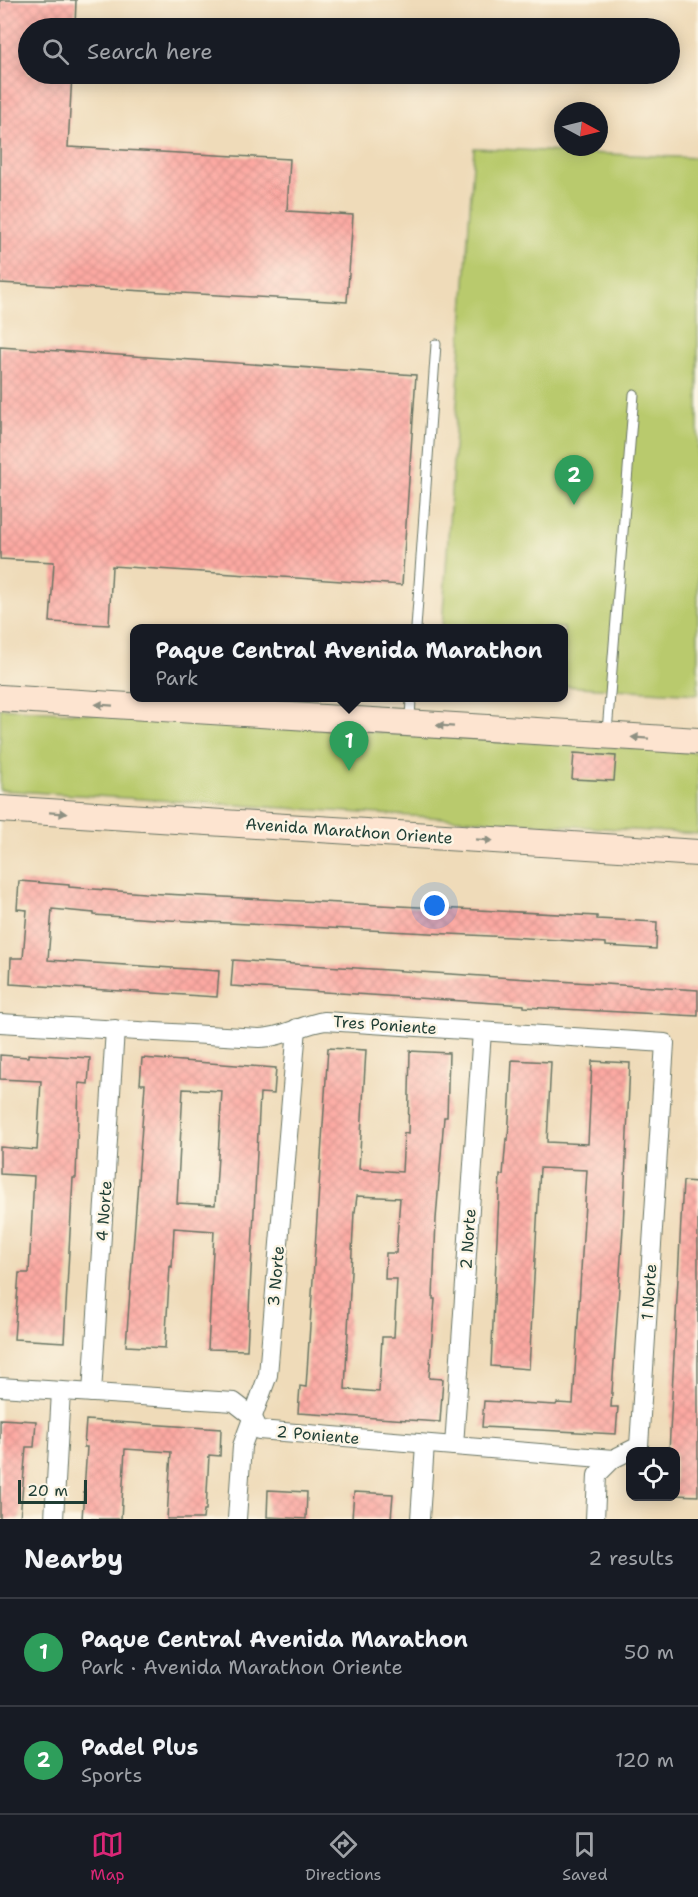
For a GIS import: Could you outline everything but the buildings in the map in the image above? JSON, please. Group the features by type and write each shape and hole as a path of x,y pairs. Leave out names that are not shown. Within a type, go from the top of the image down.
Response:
{"main road":[{"path":"0,698 698,741"},
{"name":"Avenida Marathon Oriente","path":"0,809 698,854"}],"street":[{"name":"Tres Poniente","path":"0,1023 259,1038 274,1037 325,1021 665,1043"},
{"name":"3 Norte","path":"237,1519 242,1446 268,1375 297,1028"},
{"name":"4 Norte","path":"92,1393 115,1029"},
{"name":"2 Norte","path":"454,1446 482,1031"},
{"name":"1 Norte","path":"595,1519 597,1475 613,1460 639,1446 665,1043"},
{"name":"2 Poniente","path":"0,1387 234,1402 252,1416 259,1430 613,1460"},
{"path":"54,1519 61,1391"},
{"path":"420,1519 425,1444"}],"lane":[{"path":"416,624 436,344"},
{"path":"607,736 634,394"},
{"path":"410,724 411,702"}],"green space":[{"path":"474,148 554,152 554,156 608,156 608,154 698,158 698,694 568,686 568,624 442,624"},
{"path":"0,708 698,752 698,834 0,790"}],"place":[{"name":"Padel Plus","path":"574,505"},
{"name":"Paque Central Avenida Marathon","path":"349,771"}]}
